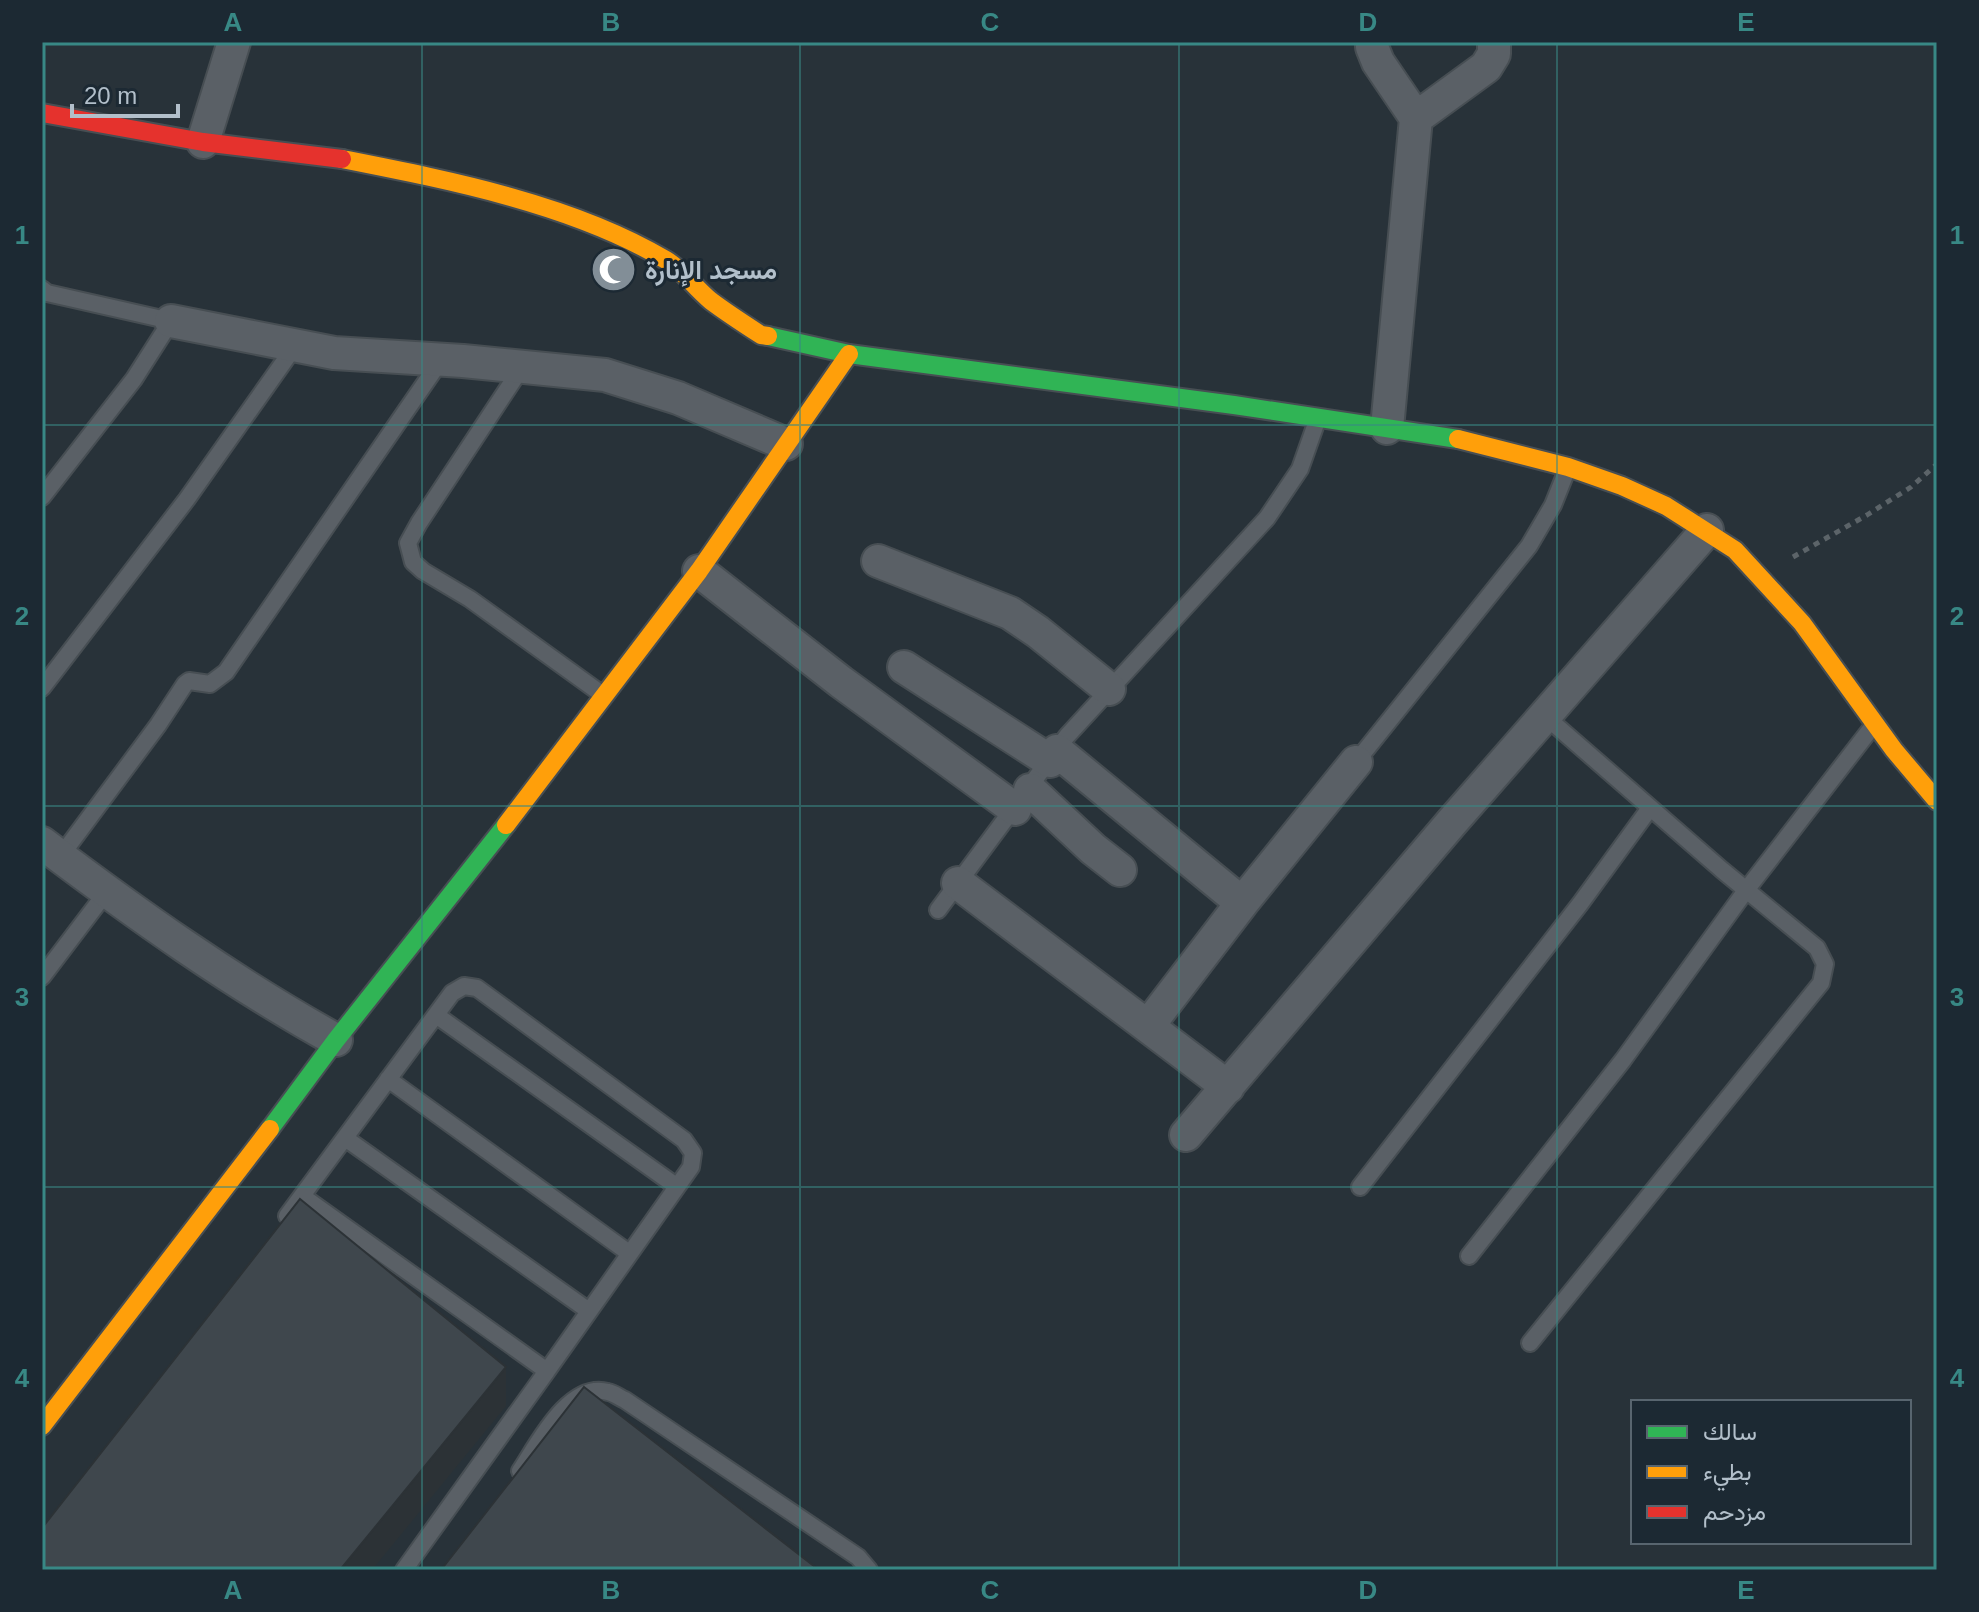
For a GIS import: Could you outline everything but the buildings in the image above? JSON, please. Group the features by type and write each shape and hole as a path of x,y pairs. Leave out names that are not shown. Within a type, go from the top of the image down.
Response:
{"street":[{"path":"203,142 234,42"},
{"path":"1373,42 1378,62 1416,118 1387,428"},
{"path":"1416,118 1486,67 1494,54 1494,42"},
{"path":"42,113 203,142 339,158 441,179 545,208 610,233 668,261 710,300 761,335 849,354 1318,417 1469,441 1568,467 1622,486 1666,506 1735,550 1802,623 1875,724 1937,801"},
{"path":"171,321 334,353 605,375 678,398 786,444"},
{"path":"42,1426 220,1197 336,1040 605,696 699,571 849,354"},
{"path":"1186,1135 1707,530"},
{"path":"878,561 1010,613 1109,689"},
{"path":"699,571 841,682 1022,800 1120,870"},
{"path":"904,667 1053,756 1242,903"},
{"path":"1148,1026 1356,762"},
{"path":"51,850 143,917 260,995 336,1040"},
{"path":"958,883 1228,1087"}],"lane":[{"path":"42,497 134,379 171,321 44,293"},
{"path":"42,688 196,486 295,346"},
{"path":"51,850 158,725 185,684 189,681 210,684 226,672 441,360"},
{"path":"522,367 408,543 413,562 423,571 470,599 605,696"},
{"path":"938,910 1053,756 1109,689 1275,508 1300,469 1318,417"},
{"path":"1356,762 1529,546 1553,505 1568,467"},
{"path":"1530,1343 1821,983 1825,964 1817,948 1545,716"},
{"path":"1469,1256 1623,1060 1747,889 1875,724"},
{"path":"1360,1187 1580,904 1650,808"},
{"path":"42,977 108,890"},
{"path":"274,1234 452,993 464,986 477,988 684,1140 693,1153 691,1167 404,1570"},
{"path":"436,1015 676,1186"},
{"path":"388,1079 629,1253"},
{"path":"345,1138 589,1311"},
{"path":"302,1196 547,1371"},
{"path":"512,1481 570,1401 587,1392 607,1391 625,1400 858,1557 869,1570"}],"path":[{"path":"1762,578 1807,547 1900,494 1937,464"}],"traffic: fast":[{"path":"768,336 849,354 1234,405 1458,439"},
{"path":"270,1129 336,1040 506,825"}],"traffic: slow":[{"path":"342,159 466,185 591,224 666,260 711,301 761,335 768,336"},
{"path":"506,825 699,571 849,354"},
{"path":"1458,439 1568,467 1622,486 1666,506 1735,550 1802,623 1894,750 1937,801"},
{"path":"42,1426 270,1129"}],"traffic: jam":[{"path":"42,113 203,142 342,159"}],"place":[{"name":"مسجد الإنارة","path":"614,270"}]}
